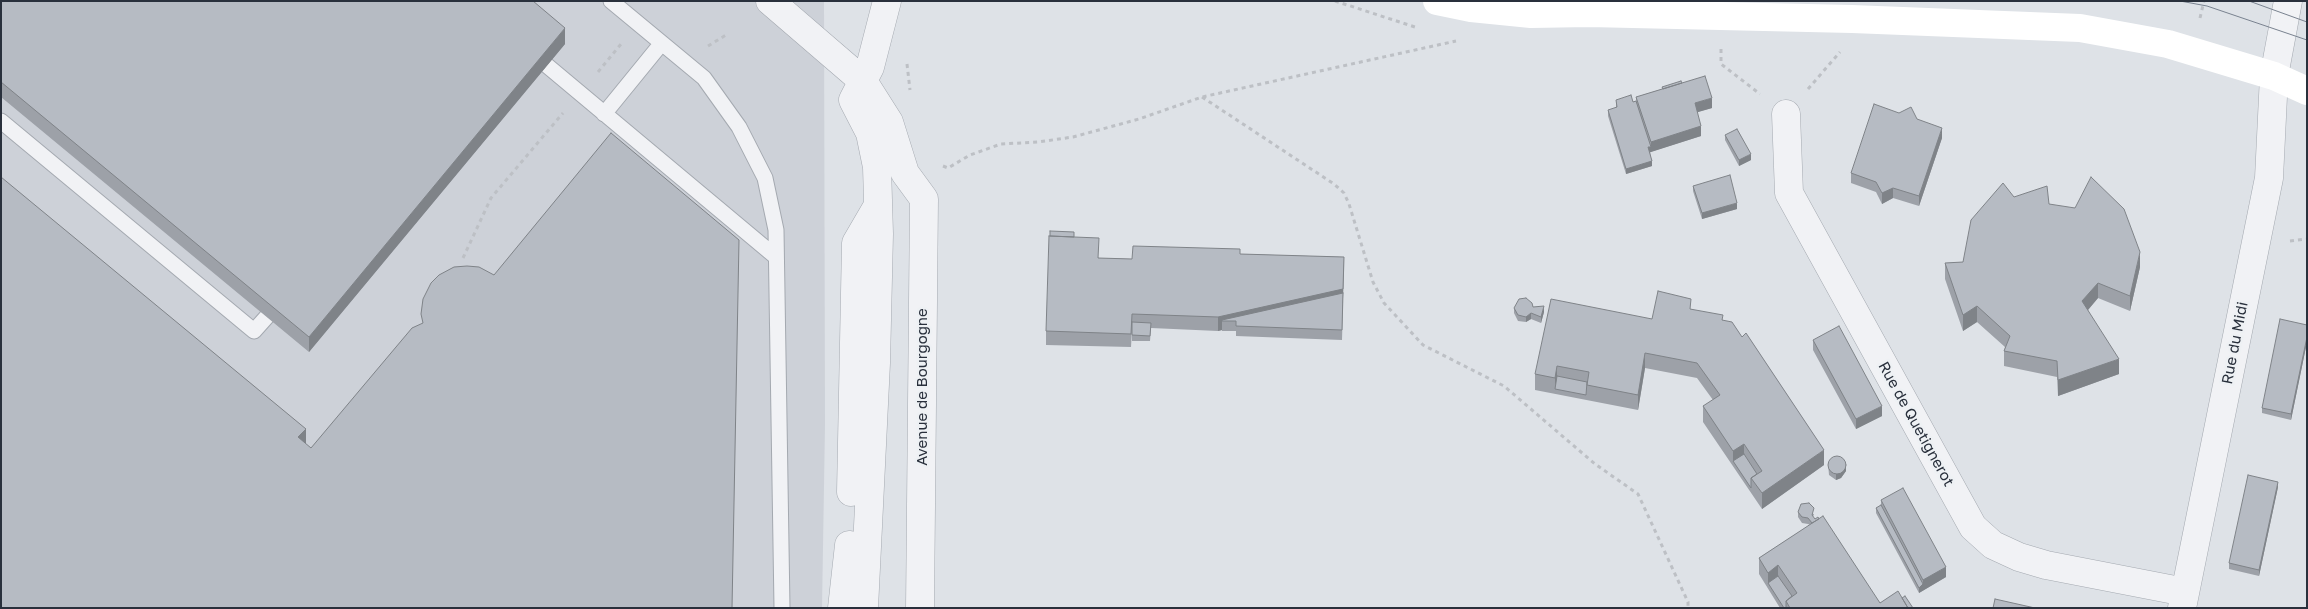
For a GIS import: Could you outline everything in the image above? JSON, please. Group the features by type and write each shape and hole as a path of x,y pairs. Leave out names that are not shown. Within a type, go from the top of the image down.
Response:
{"main road":[{"path":"1437,1 1472,8 1531,14 1589,13 1841,19 2080,28 2168,44 2274,76 2307,91"}],"street":[{"name":"Avenue de Bourgogne","path":"770,1 827,50 858,91 888,122 905,173 924,199 920,608"},
{"name":"Rue du Midi","path":"2183,600 2269,178 2274,76 2288,1"},
{"path":"858,91 870,67 888,4"},
{"name":"Avenue de Bourgogne","path":"858,91 870,133 877,168 879,234 876,363 864,608"},
{"name":"Rue de Quetignerot","path":"1786,114 1789,192 1973,527 1993,545 2019,557 2183,600"},
{"name":"Avenue de Bourgogne","path":"902,608 905,173"},
{"path":"842,608 851,532 856,243 877,207"}],"lane":[{"path":"610,1 704,78 739,127 765,178 776,230 782,608"},
{"path":"521,44 776,257"},
{"path":"604,114 662,44"},
{"path":"1,121 254,332 287,293"}],"path":[{"path":"1335,1 1421,29"},
{"path":"1721,16 1721,64 1786,114 1840,52 1841,19"},
{"path":"462,258 491,198 638,25"},
{"path":"701,40 708,46 726,35"},
{"path":"935,162 948,168 970,155 1001,144 1038,142 1073,137 1139,119 1202,97 1461,40 1453,38"},
{"path":"906,55 910,93"},
{"path":"1202,97 1334,184 1344,193 1373,282 1384,303 1423,345 1504,386 1595,464 1638,494 1688,602 1688,608"}],"shaded area":[{"path":"1,1 824,1 825,425 822,608 1,608"}],"building":[{"path":"1,1 533,1 565,28 309,337 1,82"},
{"path":"1705,76 1712,98 1695,103 1701,126 1651,142 1636,97"},
{"path":"1681,81 1682,83 1663,89 1662,87"},
{"path":"1631,95 1633,102 1636,101 1651,147 1648,147 1652,161 1626,169 1608,110 1617,107 1616,100"},
{"path":"1874,104 1899,113 1911,107 1917,119 1942,128 1919,196 1893,188 1882,193 1876,182 1851,173"},
{"path":"1737,129 1751,154 1739,160 1725,135"},
{"path":"611,133 739,240 732,608 1,608 1,177 306,429 298,437 311,448 412,328 423,323 421,314 423,299 431,283 439,275 454,267 479,267 494,275"},
{"path":"1730,175 1737,203 1702,213 1693,186"},
{"path":"2091,177 2124,209 2140,252 2130,296 2098,283 2082,301 2119,359 2058,380 2057,361 2004,351 2010,336 1977,306 1963,315 1945,263 1963,262 1971,220 2003,183 2014,197 2047,186 2049,204 2075,208"},
{"path":"1050,231 1074,232 1074,237 1050,236"},
{"path":"1049,236 1099,238 1098,258 1132,259 1133,246 1240,249 1240,254 1344,257 1343,289 1218,317 1132,314 1131,334 1046,331"},
{"path":"1658,291 1691,299 1690,309 1723,315 1722,320 1732,322 1742,337 1746,333 1824,450 1762,493 1751,478 1762,471 1744,444 1733,451 1703,406 1720,395 1697,363 1645,353 1638,395 1587,385 1589,372 1557,366 1555,378 1535,374 1551,299 1652,319"},
{"path":"1343,293 1342,330 1236,326 1236,321 1222,321 1222,320"},
{"path":"1526,298 1532,303 1533,307 1544,306 1541,317 1531,313 1526,317 1518,315 1514,308 1519,299"},
{"path":"2280,319 2307,325 2307,337 2291,414 2262,408"},
{"path":"1132,322 1151,323 1150,336 1132,335"},
{"path":"1839,326 1882,406 1856,419 1813,340"},
{"path":"1557,376 1587,382 1586,395 1555,389"},
{"path":"1744,454 1757,474 1751,478 1751,488 1733,461"},
{"path":"1837,456 1843,459 1846,465 1843,471 1837,474 1831,471 1828,465 1831,459"},
{"path":"2248,475 2278,482 2259,570 2229,563"},
{"path":"1903,488 1946,567 1923,580 1881,500"},
{"path":"1809,503 1814,508 1812,515 1815,519 1818,517 1819,519 1812,523 1798,512 1801,504"},
{"path":"1881,505 1923,584 1919,588 1876,508"},
{"path":"1823,516 1880,603 1898,591 1908,608 1790,608 1786,601 1797,593 1778,565 1768,573 1759,558"},
{"path":"1778,576 1792,596 1786,601 1786,608 1784,608 1768,583"},
{"path":"1905,596 1913,608 1908,608 1902,598"},
{"path":"1995,599 2035,608 1993,608"}],"tram line":[{"path":"2180,1 2207,6 2307,40"},
{"path":"2249,1 2307,22"}]}
